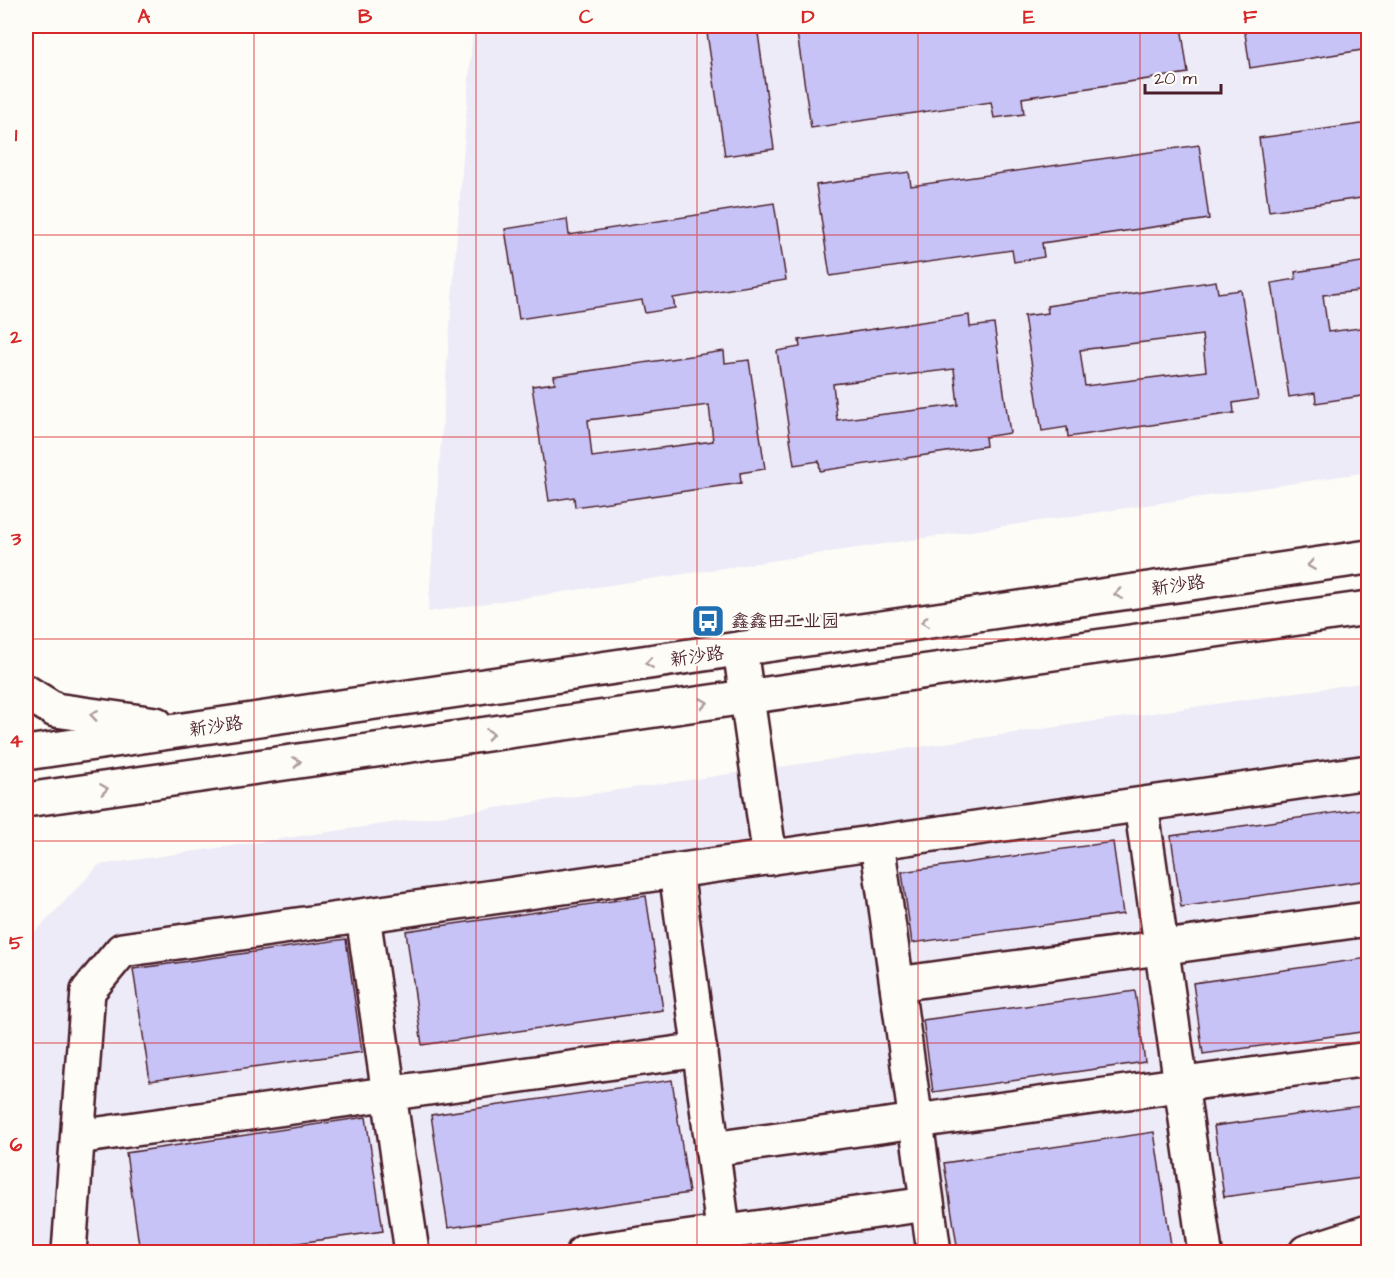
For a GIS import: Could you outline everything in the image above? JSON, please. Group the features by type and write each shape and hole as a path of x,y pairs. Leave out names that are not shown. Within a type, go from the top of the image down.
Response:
{"main road":[{"name":"新沙路","path":"26,753 1368,557"},
{"path":"26,800 1368,608"},
{"path":"740,649 770,858"},
{"path":"26,692 55,710 193,730"},
{"path":"69,1252 88,991 122,950 1368,772"},
{"path":"26,813 68,795"},
{"path":"1141,805 1205,1252"},
{"path":"877,842 934,1252"},
{"path":"676,871 725,1243"},
{"path":"363,916 412,1252"},
{"path":"897,984 1368,920"},
{"path":"78,1137 700,1050"},
{"path":"712,1149 1368,1059"},
{"path":"584,1252 725,1243 927,1204"},
{"path":"1306,1252 1368,1232"}],"shaded area":[{"path":"473,26 1368,26 1368,472 428,612"},
{"path":"1368,682 1368,1252 26,1252 26,942 99,865"}],"building":[{"path":"706,26 757,26 774,149 725,156"},
{"path":"796,26 1181,26 1188,73 1022,98 1024,114 994,118 991,102 811,128"},
{"path":"1244,26 1368,26 1368,49 1250,68"},
{"path":"1368,123 1368,197 1269,211 1259,138"},
{"path":"1199,145 1209,219 1042,243 1044,257 1014,262 1012,250 830,276 816,185 909,172 911,186"},
{"path":"774,203 786,280 673,298 675,308 645,313 642,300 519,319 505,229 567,219 569,235"},
{"path":"1368,261 1368,290 1323,295 1328,332 1368,327 1368,395 1316,403 1315,393 1289,397 1272,283 1296,279 1295,272"},
{"path":"1216,281 1218,293 1241,290 1258,399 1233,403 1234,413 1068,437 1067,427 1042,431 1024,316 1048,313 1047,306","holes":["1202,335 1206,371 1085,386 1080,350"]},
{"path":"969,315 970,327 994,324 1010,433 985,437 986,446 820,471 819,461 794,465 777,351 800,347 799,340","holes":["954,369 958,405 837,420 833,384"]},
{"path":"724,351 725,363 749,360 765,469 740,473 741,483 575,507 574,497 549,501 532,386 555,383 554,376","holes":["709,405 713,441 592,457 588,420"]},
{"path":"1368,808 1368,880 1181,907 1171,836"},
{"path":"1113,842 1123,914 912,943 902,872"},
{"path":"646,896 663,1010 422,1045 406,931"},
{"path":"346,939 362,1052 150,1081 133,969"},
{"path":"1368,958 1368,1031 1203,1054 1193,983"},
{"path":"1135,991 1145,1062 933,1092 923,1020"},
{"path":"672,1080 689,1193 448,1228 431,1115"},
{"path":"1368,1105 1368,1177 1224,1197 1214,1126"},
{"path":"366,1117 383,1231 234,1252 140,1252 126,1153"},
{"path":"1154,1132 1171,1245 1118,1252 958,1252 944,1163"}],"place":[{"name":"鑫鑫田工业园","path":"708,621"}]}
